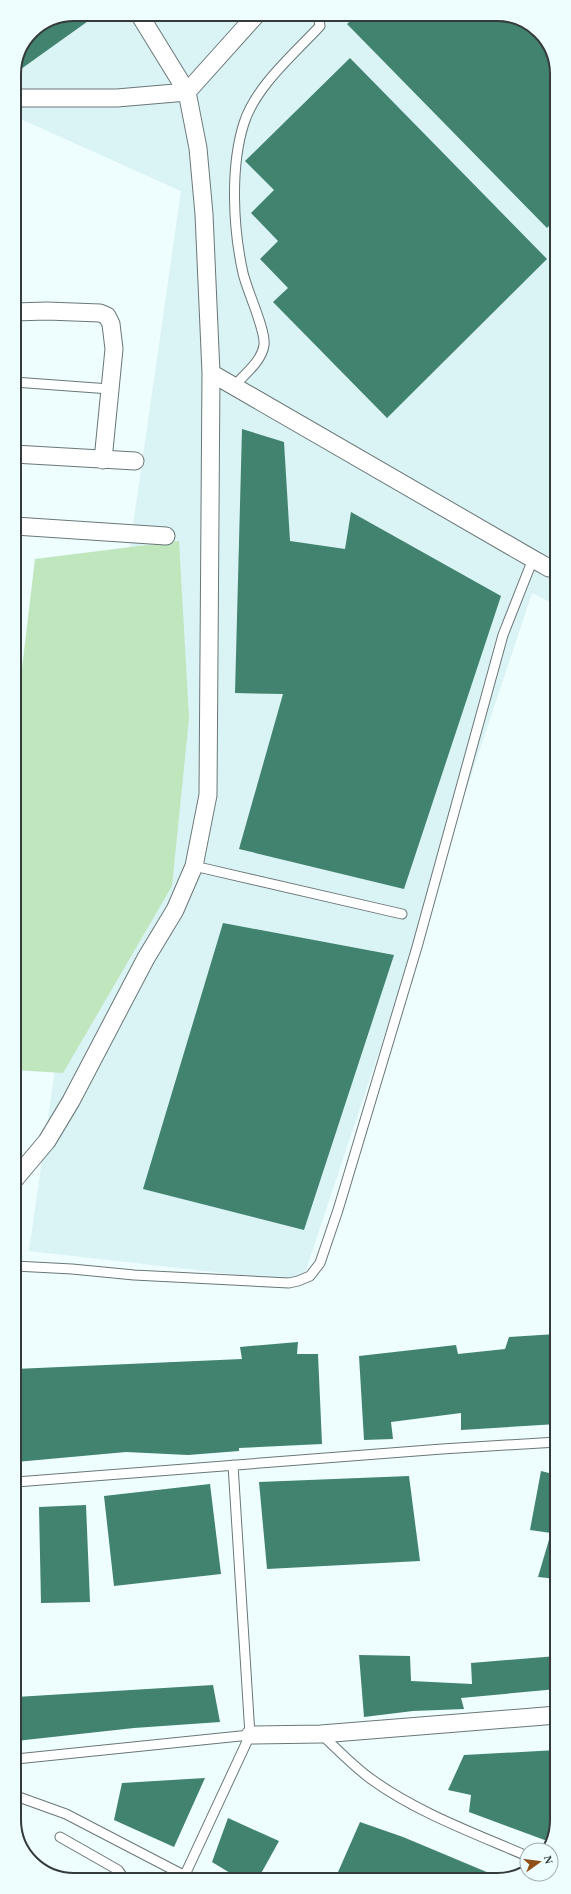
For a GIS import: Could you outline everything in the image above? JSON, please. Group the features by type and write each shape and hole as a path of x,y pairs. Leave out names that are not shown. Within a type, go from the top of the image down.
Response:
{"street":[{"path":"21,1173 47,1141 146,958 175,910 194,866 208,795 212,373 204,214 198,148 187,92 143,21"},
{"path":"21,98 116,98 187,92 251,21"},
{"path":"21,312 100,313 107,316 111,324 114,348 103,460"},
{"path":"212,373 550,568"},
{"path":"21,454 134,461"},
{"path":"21,526 166,536"},
{"path":"250,1736 321,1734 550,1716"}],"lane":[{"path":"234,386 259,358 264,345 263,332 243,273 236,223 236,166 244,122 263,87 320,26 319,21"},
{"path":"21,383 110,389"},
{"path":"21,1266 72,1269 134,1276 289,1283 310,1276 320,1263 338,1210 417,947 503,636 533,559"},
{"path":"194,866 402,914"},
{"path":"21,1482 442,1448 550,1442"},
{"path":"188,1873 250,1736 233,1465"},
{"path":"321,1734 370,1778 396,1795 428,1813 519,1853"},
{"path":"21,1759 250,1736"},
{"path":"21,1798 66,1814 177,1873"},
{"path":"60,1837 118,1870 120,1873"}],"shaded area":[{"path":"74,21 501,21 524,28 537,39 546,54 550,67 550,602 532,593 302,1282 29,1251 181,191 21,119 22,64 25,54 36,36 54,25"}],"green space":[{"path":"179,541 189,718 172,886 63,1073 21,1070 21,677 35,559"}],"building":[{"path":"88,21 22,69 25,54 36,36 54,25 64,22"},
{"path":"350,21 501,21 524,28 537,39 546,54 550,67 550,225 547,228 347,24"},
{"path":"350,58 547,259 387,418 273,302 288,288 260,259 278,241 251,213 274,190 245,161"},
{"path":"242,429 284,442 290,541 345,549 351,512 501,596 404,889 239,849 283,694 235,693"},
{"path":"223,923 394,955 304,1230 143,1189"},
{"path":"550,1334 550,1424 461,1430 461,1413 391,1422 393,1439 364,1440 359,1356 456,1345 458,1354 505,1349 509,1337"},
{"path":"298,1342 297,1354 318,1354 322,1444 239,1448 239,1451 188,1455 126,1452 21,1462 21,1369 242,1359 240,1347"},
{"path":"541,1471 550,1473 550,1533 530,1530"},
{"path":"409,1476 420,1561 267,1569 259,1482"},
{"path":"210,1484 221,1574 114,1586 104,1496"},
{"path":"86,1505 90,1602 41,1603 39,1507"},
{"path":"550,1536 550,1578 538,1577"},
{"path":"359,1655 410,1656 411,1681 472,1684 471,1663 550,1657 550,1690 461,1698 464,1709 413,1711 364,1717"},
{"path":"213,1685 220,1722 134,1728 21,1740 21,1697"},
{"path":"550,1750 550,1827 546,1840 469,1812 471,1795 448,1790 464,1755"},
{"path":"205,1778 174,1847 114,1820 122,1783"},
{"path":"228,1818 279,1841 261,1873 230,1873 212,1862"},
{"path":"360,1822 403,1837 489,1873 338,1873"}]}
